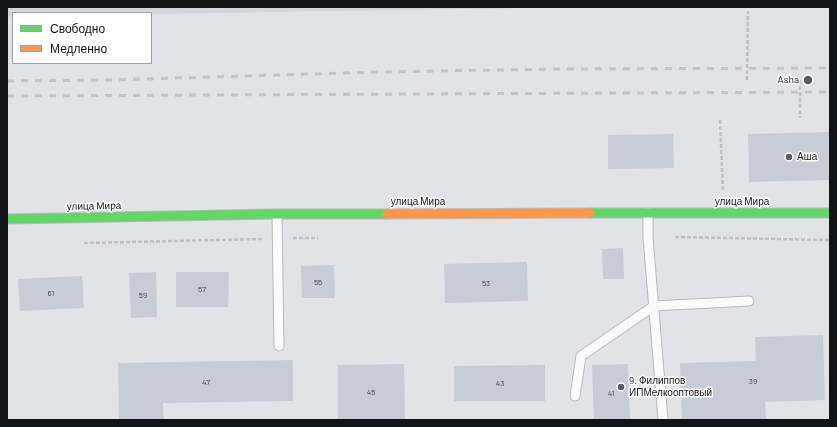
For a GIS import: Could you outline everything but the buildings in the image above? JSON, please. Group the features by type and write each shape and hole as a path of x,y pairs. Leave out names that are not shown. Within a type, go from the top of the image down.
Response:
{"street":[{"name":"улица Мира","path":"7,219 277,214 830,213"}],"lane":[{"path":"648,213 648,236 663,420"},
{"path":"277,214 279,346"},
{"path":"575,396 581,356 654,306 749,301"}],"path":[{"path":"747,80 748,11"},
{"path":"800,80 800,118"},
{"path":"720,120 724,196"},
{"path":"805,213 806,239"},
{"path":"648,236 830,240"},
{"path":"84,244 324,238"}],"shaded area":[{"path":"7,7 531,7 152,14 152,12 12,12 12,16 7,17"}],"railway":[{"path":"7,81 110,80 378,72 560,69 830,68"},
{"path":"7,96 830,92"}],"traffic: fast":[{"path":"590,213 830,213"},
{"path":"7,219 277,214 387,214"}],"traffic: slow":[{"path":"387,214 590,213"}],"place":[{"name":"Asha","path":"808,80"},
{"name":"Аша","path":"789,157"},
{"name":"9. Филиппов ИПМелкооптовый","path":"621,387"}]}
